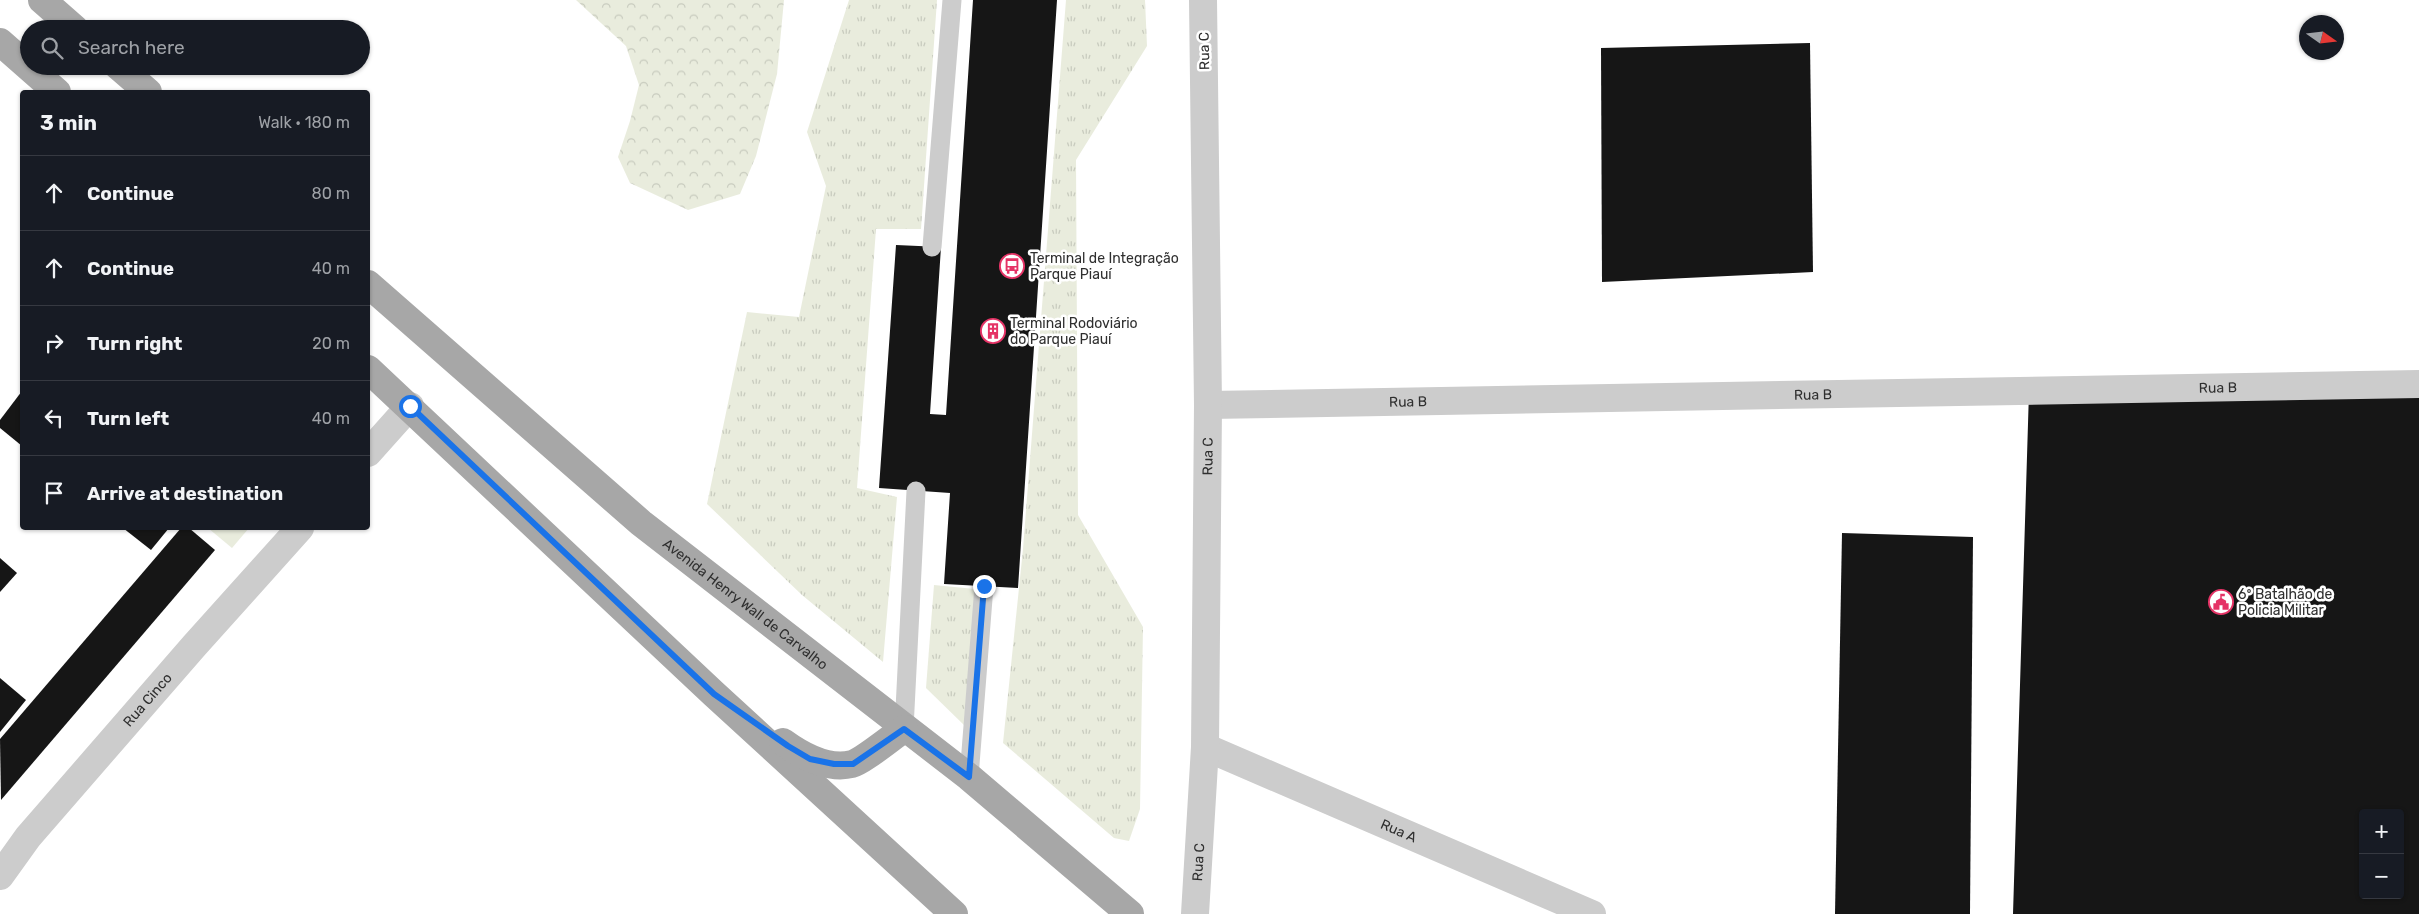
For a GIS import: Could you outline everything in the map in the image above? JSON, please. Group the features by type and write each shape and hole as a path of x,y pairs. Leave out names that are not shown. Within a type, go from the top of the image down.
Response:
{"main road":[{"path":"42,0 65,20"},
{"path":"0,42 20,60"},
{"path":"38,75 55,90"},
{"path":"128,75 146,90"},
{"name":"Avenida Henry Wall de Carvalho","path":"370,286 641,522 904,729 969,777 1130,914"},
{"path":"370,371 410,406 714,694 954,914"},
{"path":"714,694 788,746 810,759 834,764 853,764 904,729"}],"street":[{"name":"Rua C","path":"1194,914 1205,747 1208,405 1204,0"},
{"name":"Rua B","path":"1208,405 2419,384"},
{"path":"370,451 410,406"},
{"name":"Rua Cinco","path":"0,876 28,837 194,646 298,530"},
{"name":"Rua A","path":"1205,747 1592,914"}],"lane":[{"path":"932,247 952,0"},
{"path":"904,729 916,491"},
{"path":"969,777 984,586"}],"green space":[{"path":"576,0 784,0 777,74 756,156 740,194 688,210 630,183 618,157 639,85 626,46"},
{"path":"849,0 937,0 921,229 876,229 857,488 897,497 883,662 802,595 707,504 747,312 799,317 826,186 807,132"},
{"path":"1066,0 1145,0 1147,46 1076,160 1078,515 1143,627 1140,809 1129,841 1114,838 1003,743 1023,549"},
{"path":"210,530 247,530 232,548"},
{"path":"934,585 975,589 966,727 926,688"}],"building":[{"name":"Terminal Rodoviário do Parque Piauí","path":"973,0 1057,0 1018,588 944,584 950,493 879,488 896,245 941,247 930,414 946,415"},
{"path":"1810,43 1813,272 1602,282 1601,48"},
{"name":"6º Batalhão de Policia Militar","path":"2419,384 2419,914 2013,914 2029,391"},
{"path":"20,394 20,444 0,428 0,420"},
{"path":"126,530 167,530 151,550"},
{"path":"179,530 191,530 215,550 1,800 0,739"},
{"path":"1842,533 1973,537 1970,914 1835,914"},
{"path":"0,558 17,573 0,592"},
{"path":"0,678 26,700 0,732"}],"place":[{"name":"Terminal de Integração Parque Piauí","path":"1012,266"},
{"name":"Terminal Rodoviário do Parque Piauí","path":"993,331"},
{"name":"6º Batalhão de Policia Militar","path":"2221,602"}],"route":[{"path":"410,406 714,694 788,746 810,759 834,764 853,764 904,729 969,777 984,586"}]}
